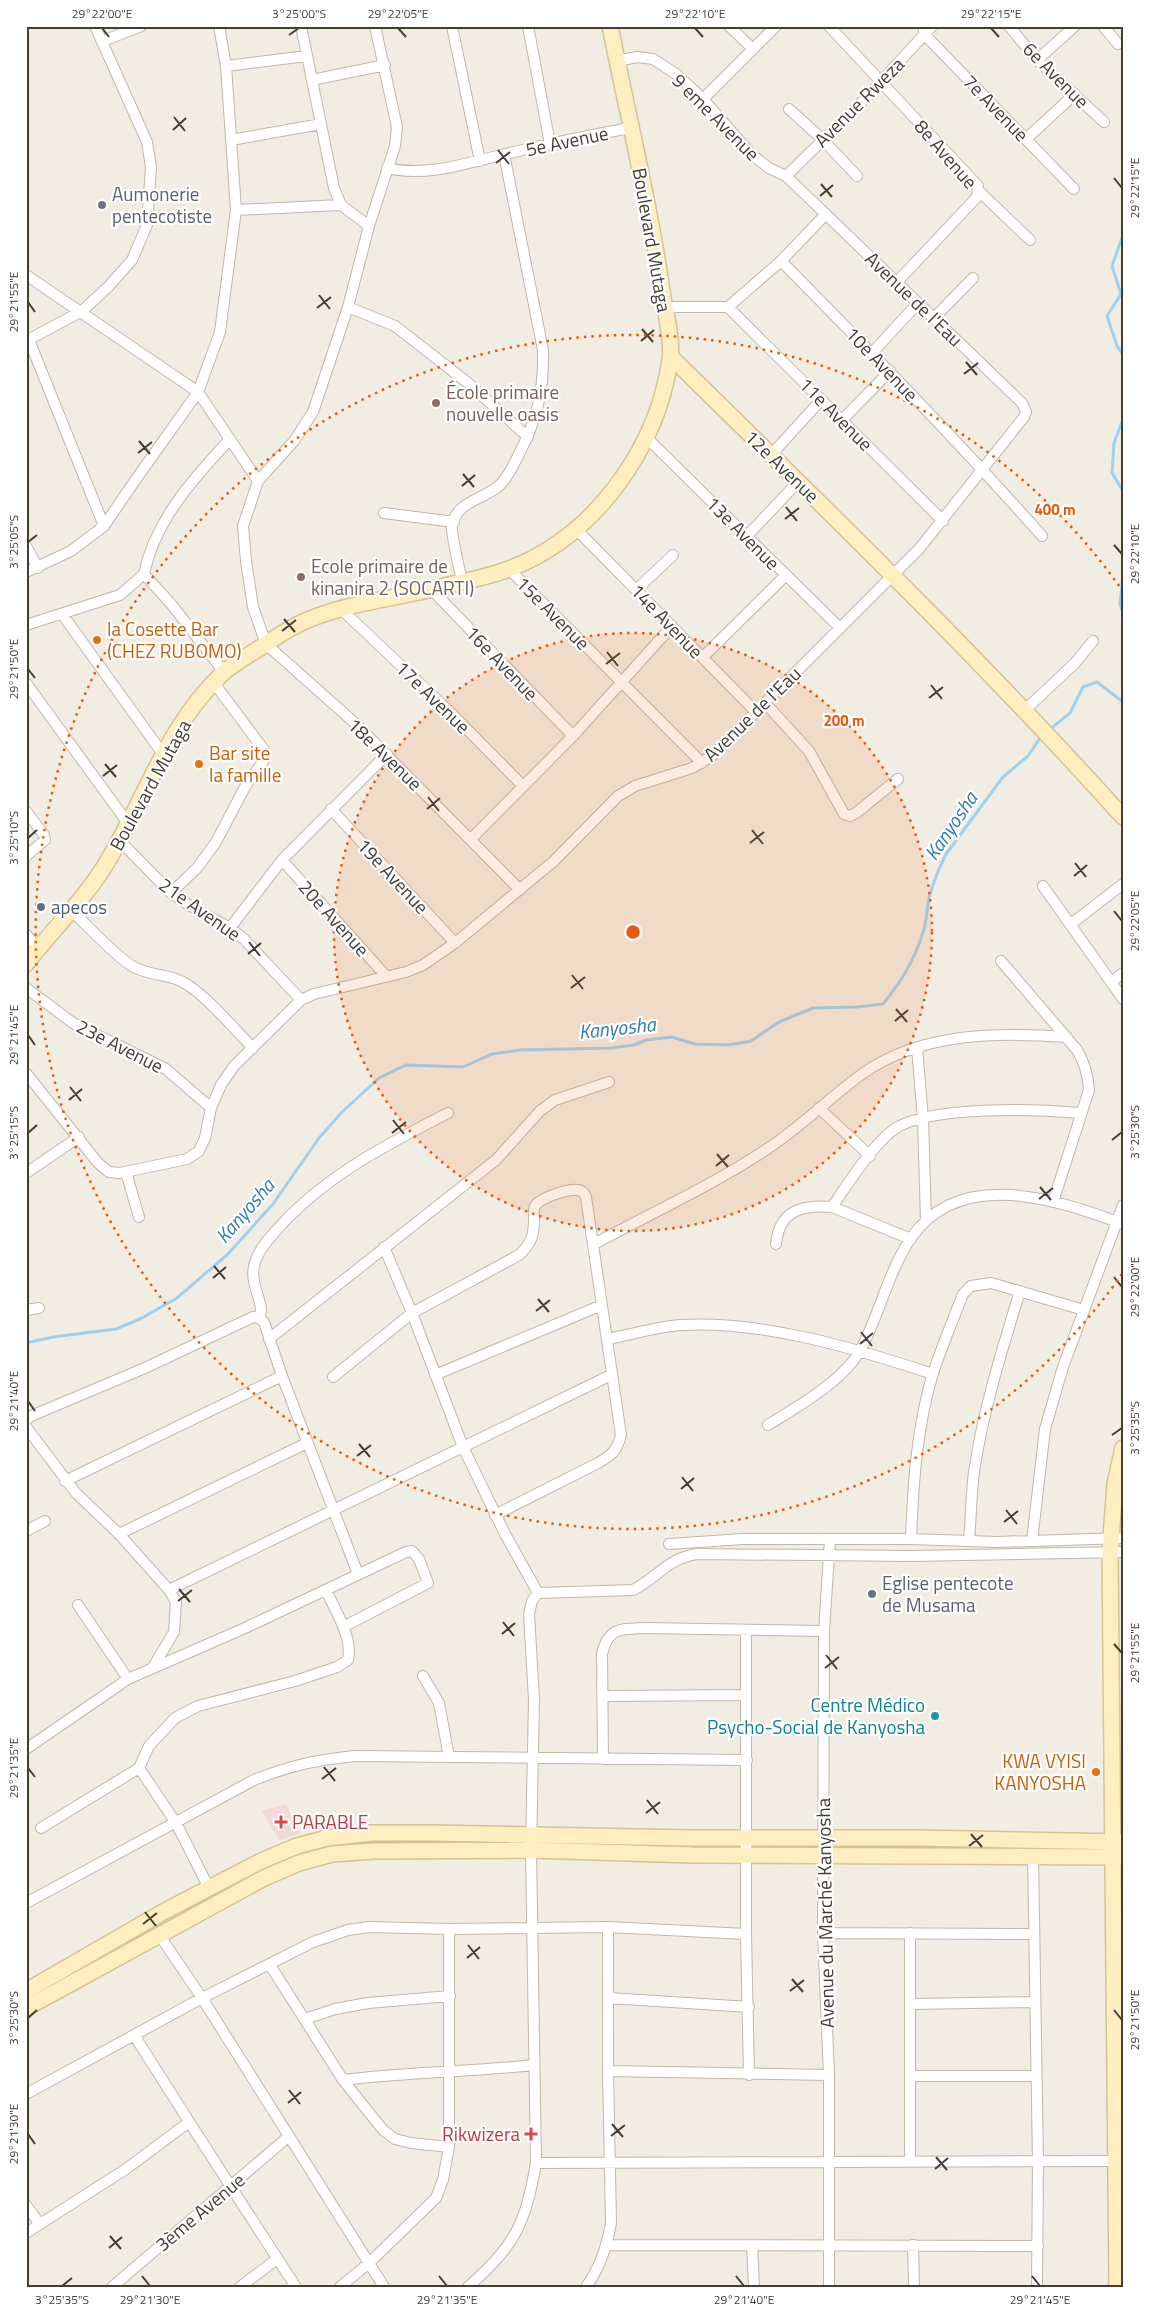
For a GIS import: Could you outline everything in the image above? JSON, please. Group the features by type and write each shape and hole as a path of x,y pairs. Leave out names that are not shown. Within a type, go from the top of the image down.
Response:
{"street":[{"path":"95,26 147,142 151,167 147,226 132,260 108,287 82,312 28,341 104,526"},
{"path":"102,41 141,26"},
{"path":"26,572 71,551 104,526 198,392 220,332 236,210 226,66 218,26"},
{"path":"301,26 334,188 341,205 369,226"},
{"path":"266,644 253,607 243,526 258,480 294,441 313,412 348,307 369,226 395,146 397,126 375,26"},
{"path":"452,26 480,162"},
{"path":"528,26 550,144"},
{"name":"Boulevard Mutaga","path":"26,964 72,911 106,864 163,754 185,718 219,678 266,644 307,620 341,609 432,590 509,569 541,553 576,529 620,482 647,438 660,402 671,358 659,268 610,26"},
{"path":"729,26 753,49"},
{"path":"703,99 776,26"},
{"name":"8e Avenue","path":"829,26 978,186 979,192 968,207 897,282"},
{"name":"6e Avenue","path":"1009,26 1037,60 1104,122"},
{"path":"1037,60 1075,26"},
{"path":"1103,26 1118,44"},
{"name":"Avenue Rweza","path":"786,176 866,98 927,29"},
{"name":"7e Avenue","path":"927,29 1026,139 1074,189"},
{"path":"226,66 307,56"},
{"name":"9 eme Avenue","path":"617,61 637,58 653,59 676,74 703,99 752,155 769,168 786,176"},
{"path":"312,80 384,65"},
{"path":"1026,139 1075,94"},
{"path":"788,109 822,139 857,176"},
{"path":"231,140 321,124"},
{"name":"5e Avenue","path":"387,168 413,172 480,162 504,154 630,128"},
{"path":"462,582 452,526 459,512 470,502 500,485 510,473 528,437 540,404 544,379 543,350 504,154"},
{"name":"Avenue de l'Eau","path":"26,1073 30,1086 78,1137 98,1163 109,1172 126,1172 187,1159 199,1151 205,1138 211,1108 220,1085 234,1066 301,1000 328,990 423,965 454,943 520,890 567,849 618,796 635,786 702,763 766,704 943,521 1024,416 1026,407 786,176"},
{"path":"979,192 1030,240"},
{"path":"236,210 341,205"},
{"path":"664,307 728,307 781,261 826,214"},
{"name":"10e Avenue","path":"781,261 890,371 982,468 1042,536"},
{"path":"26,276 198,392 258,480"},
{"path":"934,318 973,278"},
{"path":"872,353 918,303"},
{"path":"348,307 395,326 468,383 528,437"},
{"name":"11e Avenue","path":"728,307 943,521"},
{"name":"12e Avenue","path":"671,358 893,574 1066,754 1123,817"},
{"path":"842,420 890,371"},
{"path":"771,455 821,400"},
{"name":"13e Avenue","path":"647,438 785,576 840,628"},
{"path":"26,625 120,595 144,574 147,558 164,522 190,482 230,439"},
{"path":"746,537 798,482"},
{"path":"384,513 454,522"},
{"name":"14e Avenue","path":"576,529 757,713"},
{"path":"26,546 38,568"},
{"path":"636,590 674,555"},
{"name":"15e Avenue","path":"509,569 702,763"},
{"path":"144,574 172,605 264,750 265,757 246,785 216,842 197,868 171,893"},
{"path":"703,658 785,576"},
{"name":"16e Avenue","path":"432,590 573,736"},
{"name":"17e Avenue","path":"341,609 450,712 522,786"},
{"path":"62,614 163,754"},
{"path":"471,839 573,736 672,626"},
{"path":"1025,712 1076,663 1093,641"},
{"name":"18e Avenue","path":"266,644 387,754 520,890"},
{"path":"26,683 127,822"},
{"path":"26,702 37,699"},
{"path":"766,704 809,751 844,814 850,816 856,813 898,779"},
{"path":"230,928 282,860 387,754"},
{"name":"19e Avenue","path":"331,809 454,943"},
{"path":"26,811 44,835 45,840 26,856"},
{"name":"21e Avenue","path":"119,840 171,893 230,928 244,939 301,1000"},
{"name":"20e Avenue","path":"282,860 386,976"},
{"path":"1071,924 1123,884"},
{"path":"1043,886 1123,999"},
{"path":"72,911 130,965 146,973 168,976 183,982 196,992 253,1048"},
{"path":"26,934 38,949"},
{"path":"1001,961 1067,1037 1084,1062 1088,1077 1089,1090 1080,1113 1053,1202"},
{"path":"1111,982 1123,974"},
{"name":"23e Avenue","path":"26,988 73,1022 166,1068 211,1108"},
{"path":"594,1244 767,1150 864,1073 888,1059 946,1040 1020,1034 1067,1037"},
{"path":"917,1048 923,1119 926,1220"},
{"path":"269,1339 496,1160 540,1111 555,1100 609,1082"},
{"path":"819,1108 870,1156"},
{"path":"832,1207 881,1141 893,1130 904,1124 923,1119 982,1111 1047,1110 1080,1113"},
{"path":"259,1318 262,1308 252,1279 255,1260 265,1242 316,1191 380,1148 448,1113"},
{"path":"26,1173 78,1137"},
{"path":"126,1172 139,1217"},
{"path":"334,1377 412,1313 519,1255 529,1246 534,1235 534,1208 538,1202 545,1197 575,1189 582,1191 586,1197 594,1244 621,1436 618,1447 613,1454 495,1515"},
{"path":"768,1425 823,1389 837,1377 860,1350 892,1272 910,1239 926,1220 946,1206 971,1197 1000,1194 1053,1202 1120,1223"},
{"path":"1032,1541 1038,1470 1044,1429 1063,1367 1084,1310 1120,1223 1123,1205"},
{"path":"776,1244 777,1229 783,1220 793,1212 806,1207 832,1207 910,1239"},
{"path":"384,1247 412,1313 463,1447 495,1515 538,1593"},
{"path":"911,1539 913,1482 923,1415 933,1374 963,1294 971,1286 980,1283 991,1283 1084,1310"},
{"path":"969,1541 974,1473 982,1430 992,1386 1020,1290"},
{"path":"435,1375 602,1305"},
{"path":"26,1310 39,1308"},
{"path":"26,1420 30,1416 145,1368 253,1317 259,1318 264,1322 282,1376 358,1574"},
{"path":"607,1339 680,1325 717,1324 860,1350 933,1374"},
{"path":"170,1590 612,1375"},
{"path":"65,1481 282,1376"},
{"path":"26,1427 65,1481 119,1534 170,1590 176,1602 174,1632 153,1667"},
{"path":"119,1534 307,1443"},
{"path":"1117,2287 1119,2161 1115,1484 1123,1448"},
{"path":"26,1532 44,1521"},
{"path":"669,1544 743,1539 911,1539 1032,1541 1116,1545"},
{"name":"Avenue du Marché Kanyosha","path":"829,2287 829,2075 823,1933 823,1846 824,1630 830,1540"},
{"path":"538,1593 633,1590 645,1584 679,1557 696,1554 1001,1556 1116,1545"},
{"path":"26,1749 128,1679 192,1652 358,1574 412,1551 419,1559 428,1582 343,1627"},
{"path":"41,1828 139,1768 149,1746 175,1718 198,1706 295,1681 348,1660 350,1650 343,1627 326,1590"},
{"path":"468,2287 505,2251 520,2226 529,2200 536,2163 531,1842 534,1700 529,1614 532,1601 538,1593"},
{"path":"78,1605 128,1679"},
{"path":"603,1759 602,1654 605,1641 612,1633 624,1628 824,1630"},
{"path":"746,1630 747,1760 745,1854 750,2075"},
{"path":"424,1676 439,1703 449,1758"},
{"path":"602,1696 746,1695"},
{"path":"26,1903 176,1824 254,1780 289,1766 322,1759 354,1756 747,1760"},
{"path":"139,1768 176,1824 208,1888"},
{"path":"26,1991 208,1888 297,1846 328,1838 372,1833 531,1842 693,1855 745,1854 823,1846 1118,1849"},
{"path":"26,2008 264,1878 298,1863 332,1854 531,1842 745,1838 823,1846 1032,1855 1118,1849"},
{"path":"1032,1855 1038,2162 1037,2287"},
{"path":"26,2094 202,1998 313,1942 348,1930 398,1927 449,1929 608,1928 746,1934"},
{"path":"586,2287 607,2245 611,2223 608,1928"},
{"path":"340,2287 369,2264 436,2198 443,2180 449,2147 449,1929"},
{"path":"823,1933 1034,1934"},
{"path":"910,1933 910,2161"},
{"path":"160,1936 202,1998 384,2287"},
{"path":"270,1965 343,2080 383,2130 395,2139 411,2143 449,2147"},
{"path":"305,2019 335,2009 368,2003 450,1996"},
{"path":"609,1998 749,2007"},
{"path":"910,2004 1034,2002"},
{"path":"134,2035 210,2153 229,2187 296,2287"},
{"path":"343,2080 390,2074 448,2072 534,2065"},
{"path":"608,2071 829,2075"},
{"path":"910,2076 1035,2076"},
{"path":"26,2233 126,2169 189,2122"},
{"name":"3ème Avenue","path":"112,2287 288,2137"},
{"path":"536,2163 1119,2161"},
{"path":"26,2205 39,2223"},
{"path":"607,2245 828,2244 1038,2246"},
{"path":"752,2245 754,2287"},
{"path":"913,2245 914,2287"},
{"path":"240,2287 277,2259"}],"shaded area":[{"name":"PARABLE","path":"286,1804 300,1834 279,1840 262,1811"}],"waterway":[{"path":"1123,235 1112,266 1121,294 1107,316 1117,346 1123,354"},
{"path":"1123,419 1114,443 1112,473 1123,491"},
{"name":"Kanyosha","path":"1123,575 1120,604 1123,613"},
{"name":"Kanyosha","path":"1049,730 1070,713 1083,687 1097,682 1123,702"},
{"name":"Kanyosha","path":"26,1343 53,1337 116,1329 140,1319 177,1298 228,1254 273,1204 319,1138 342,1112 379,1078 406,1065 463,1067 492,1054 520,1050 611,1048 634,1045 646,1040 672,1037 695,1044 728,1045 751,1041 779,1022 813,1008 857,1007 883,1004 903,977 914,957 925,925 928,901 946,854 1003,777 1028,756 1042,735"}],"place":[{"name":"Aumonerie pentecotiste","path":"102,205"},
{"name":"École primaire nouvelle oasis","path":"436,403"},
{"name":"Ecole primaire de kinanira 2 (SOCARTI)","path":"301,577"},
{"name":"la Cosette Bar (CHEZ RUBOMO)","path":"97,640"},
{"name":"Bar site la famille","path":"199,764"},
{"name":"apecos","path":"41,907"},
{"name":"Eglise pentecote de Musama","path":"872,1594"},
{"name":"Centre Médico Psycho-Social de Kanyosha","path":"935,1716"},
{"name":"KWA VYISI KANYOSHA","path":"1096,1772"},
{"name":"PARABLE","path":"281,1822"},
{"name":"Rikwizera","path":"531,2134"}]}
